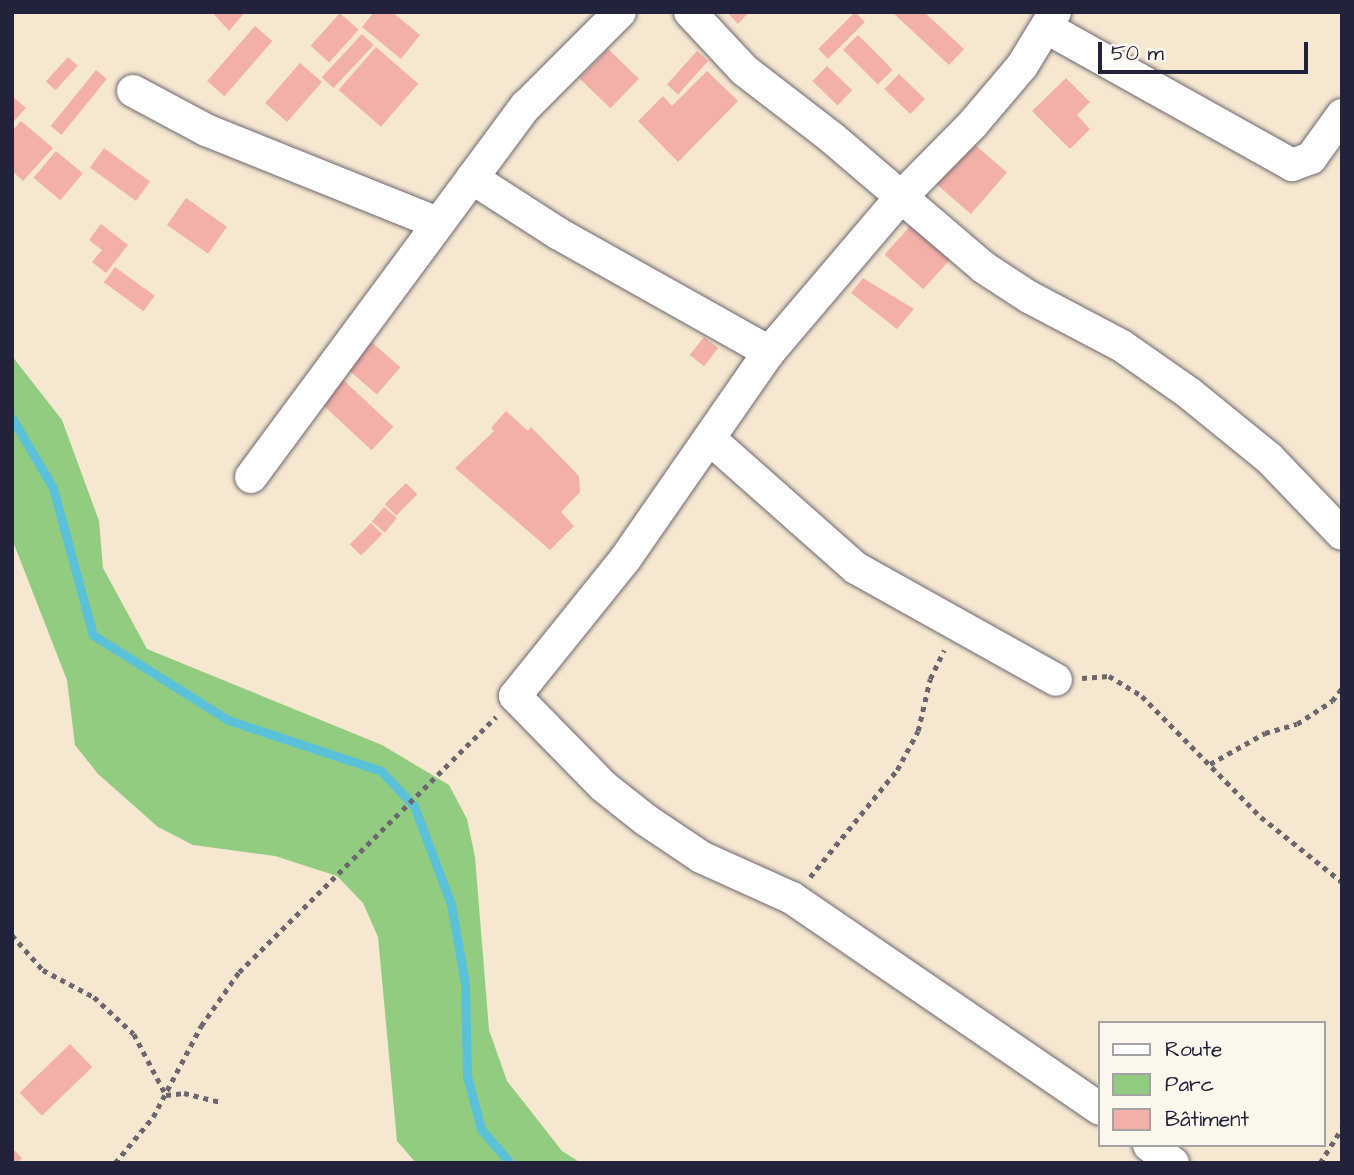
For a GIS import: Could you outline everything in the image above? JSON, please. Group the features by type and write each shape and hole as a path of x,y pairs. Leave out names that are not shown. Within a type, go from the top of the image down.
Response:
{"street":[{"path":"251,477 437,223 527,106 621,12"},
{"path":"690,12 744,70 983,267 1029,298 1122,346 1189,393 1269,458 1342,534"},
{"path":"1098,1108 792,898 701,857 646,820 603,786 515,696 626,558 769,352 901,197 972,125 1051,20 1292,165 1311,158 1342,115"},
{"path":"133,91 217,135 437,223"},
{"path":"472,178 570,240 769,352"},
{"path":"710,439 856,568 956,628 1056,680"},
{"path":"1152,1147 1173,1163"}],"path":[{"path":"792,898 843,842 897,770 918,731 930,679 956,628"},
{"path":"1056,680 1109,676 1142,696 1261,817 1342,882"},
{"path":"1210,764 1265,733 1297,724 1332,701 1342,688"},
{"path":"115,1163 166,1095 201,1026 239,972 323,893 515,696"},
{"path":"12,935 43,970 94,997 134,1034 166,1095"},
{"path":"166,1095 184,1093 221,1102"},
{"path":"1320,1163 1342,1128"}],"green space":[{"path":"12,356 62,420 99,521 103,568 147,649 382,745 449,785 467,819 475,857 489,1030 507,1081 562,1151 581,1163 416,1163 397,1141 378,937 363,903 337,876 275,856 193,845 158,827 98,774 75,745 67,680 12,539"}],"building":[{"path":"212,12 245,12 229,31"},
{"path":"374,12 392,12 420,35 401,59 362,27"},
{"path":"727,12 749,12 738,24"},
{"path":"855,12 865,22 828,59 818,49"},
{"path":"892,12 924,12 964,49 949,65"},
{"path":"340,13 359,30 329,62 311,46"},
{"path":"255,26 272,41 224,96 207,81"},
{"path":"362,34 374,45 333,88 322,77"},
{"path":"858,35 893,70 878,84 843,50"},
{"path":"376,47 418,84 381,127 339,90"},
{"path":"608,49 639,79 610,108 580,78"},
{"path":"697,51 708,61 678,94 667,84"},
{"path":"68,57 78,66 56,90 46,82"},
{"path":"300,63 322,82 287,122 265,103"},
{"path":"827,66 852,90 838,105 812,81"},
{"path":"96,70 107,79 62,135 51,126"},
{"path":"707,71 738,101 678,162 638,121 663,96 672,106"},
{"path":"899,74 925,99 910,114 884,89"},
{"path":"1066,78 1090,102 1077,115 1090,129 1070,149 1032,111"},
{"path":"12,96 26,108 12,123"},
{"path":"21,121 53,148 23,181 12,171 12,131"},
{"path":"973,143 1007,173 971,214 937,185"},
{"path":"104,148 150,182 136,201 90,167"},
{"path":"56,151 83,173 60,200 34,178"},
{"path":"186,198 227,227 208,254 167,225"},
{"path":"101,224 128,245 106,273 92,262 102,250 89,240"},
{"path":"912,224 951,259 923,289 885,254"},
{"path":"115,267 155,296 143,311 104,282"},
{"path":"863,278 914,309 897,329 851,293"},
{"path":"704,337 718,348 704,366 690,355"},
{"path":"368,339 400,367 377,394 344,366"},
{"path":"340,377 393,427 372,450 318,400"},
{"path":"506,411 528,431 531,427 579,476 580,492 561,512 574,526 550,550 455,468 494,431 491,428"},
{"path":"406,483 417,494 396,516 385,504"},
{"path":"384,507 397,518 385,532 372,522"},
{"path":"371,523 382,534 361,556 350,544"},
{"path":"70,1044 92,1067 42,1116 20,1093"},
{"path":"12,1148 22,1158 17,1163 12,1163"}],"waterway":[{"path":"12,418 53,488 93,635 228,720 381,771 414,806 451,904 465,983 467,1076 481,1129 510,1163"}]}
